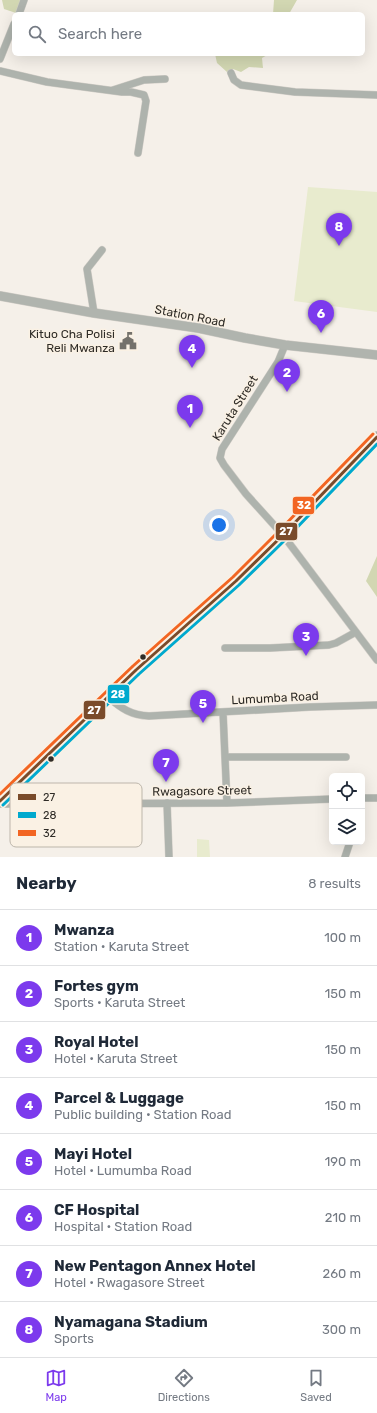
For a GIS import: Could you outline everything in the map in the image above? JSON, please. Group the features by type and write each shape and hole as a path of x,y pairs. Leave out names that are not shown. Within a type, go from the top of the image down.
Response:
{"highway":[{"path":"21,783 136,670 236,581 283,535 377,437"},
{"path":"0,803 10,793"}],"main road":[{"name":"Station Road","path":"0,296 94,313 191,327 285,345 377,355"}],"street":[{"path":"19,12 24,0"},
{"path":"0,59 12,29"},
{"path":"0,71 47,82 131,92 144,95 146,101 138,154"},
{"path":"231,73 234,80 241,85 313,94 377,96"},
{"path":"111,90 144,80 165,79"},
{"path":"128,84 131,92"},
{"path":"94,313 87,269 102,250"},
{"name":"Karuta Street","path":"285,345 278,362 222,450 220,458 246,494 283,535 377,660"},
{"path":"225,648 270,648 329,645 336,643 356,632"},
{"name":"Lumumba Road","path":"108,698 128,712 149,716 310,707 377,705"},
{"path":"223,712 227,803"},
{"path":"225,757 346,757"},
{"path":"365,798 377,798"},
{"name":"Rwagasore Street","path":"142,803 227,803 329,799"},
{"path":"167,803 169,857"},
{"path":"345,857 349,845"}],"green space":[{"path":"2,0 21,0 16,12 4,9"},
{"path":"274,0 297,0 290,12 273,12"},
{"path":"215,56 266,56 262,58 263,68 249,67 241,72 233,69 227,72 217,63"},
{"path":"308,187 377,192 377,312 294,301"},
{"path":"377,556 377,597 366,581"},
{"path":"197,839 209,840 210,857 197,857"}],"transit line":[{"name":"32","path":"11,783 133,666 233,577 373,434"},
{"name":"27","path":"19,783 136,670 236,581 283,535 377,437"},
{"name":"28","path":"26,783 139,674 239,585 287,538 377,444"},
{"name":"32","path":"0,794 10,784"},
{"name":"27","path":"0,801 10,791"},
{"name":"28","path":"3,805 10,798"}],"place":[{"name":"Nyamagana Stadium","path":"339,246"},
{"name":"CF Hospital","path":"321,333"},
{"name":"Kituo Cha Polisi Reli Mwanza","path":"128,341"},
{"name":"Parcel & Luggage","path":"192,368"},
{"name":"Fortes gym","path":"287,392"},
{"name":"Mwanza","path":"190,428"},
{"name":"Royal Hotel","path":"306,656"},
{"name":"Mayi Hotel","path":"203,723"},
{"name":"New Pentagon Annex Hotel","path":"166,782"}]}
